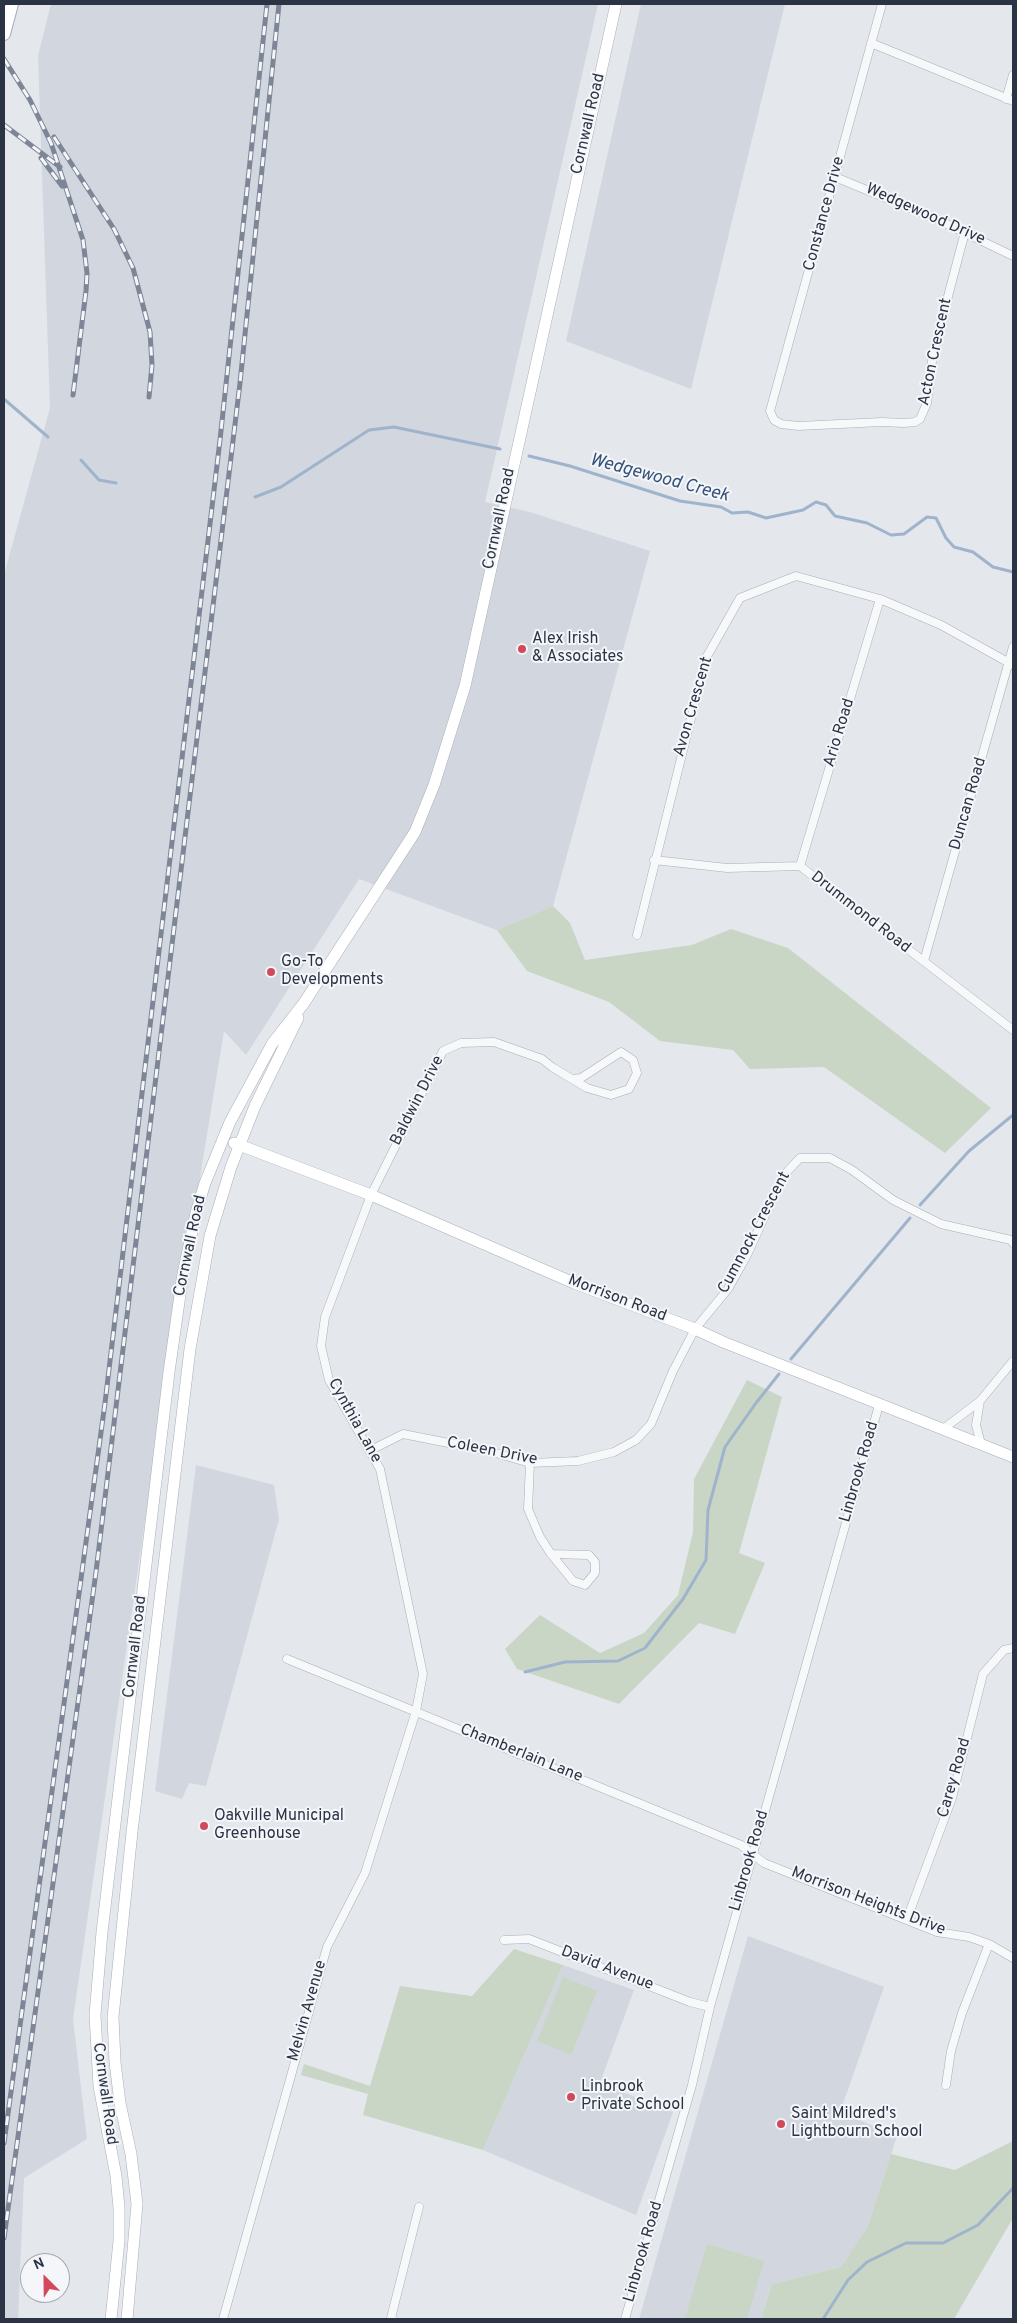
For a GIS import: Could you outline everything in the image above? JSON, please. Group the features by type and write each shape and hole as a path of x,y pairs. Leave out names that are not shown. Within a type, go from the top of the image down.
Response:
{"main road":[{"path":"4,34 12,4"},
{"name":"Cornwall Road","path":"111,2319 119,2208 116,2176 99,2086 95,2015 102,1932 168,1382 182,1284 196,1213 223,1139 272,1044 304,1003 415,832 434,785 465,686 616,4"},
{"name":"Cornwall Road","path":"127,2319 137,2204 131,2154 120,2103 115,2062 114,2018 120,1934 192,1340 210,1236 239,1144 255,1106 286,1046 304,1003"},
{"name":"Morrison Road","path":"223,1139 371,1195 574,1283 695,1329 1013,1457"}],"street":[{"name":"Constance Drive","path":"777,422 770,411 882,4"},
{"path":"871,43 1010,100 1013,75"},
{"name":"Wedgewood Drive","path":"835,176 965,232 1013,256"},
{"name":"Acton Crescent","path":"777,422 787,426 882,422 904,424 920,419 927,403 933,353 965,232"},
{"name":"Avon Crescent","path":"636,935 706,658 740,598 796,576 880,600 941,625 1011,664"},
{"name":"Ario Road","path":"800,866 880,600"},
{"name":"Duncan Road","path":"924,961 1011,664 1013,647"},
{"name":"Drummond Road","path":"654,860 726,868 800,866 1013,1030"},
{"name":"Baldwin Drive","path":"371,1195 443,1051 461,1042 494,1042 542,1059 587,1088 611,1095 629,1089 637,1073 633,1060 621,1052 581,1078 572,1078"},
{"name":"Cumnock Crescent","path":"695,1329 728,1289 747,1255 783,1176 800,1158 830,1158 852,1170 892,1200 941,1224 1012,1240"},
{"name":"Cynthia Lane","path":"371,1195 325,1317 321,1346 329,1380 371,1450 380,1469 423,1674 416,1710"},
{"name":"Coleen Drive","path":"371,1450 403,1434 489,1451 530,1464 578,1461 614,1452 636,1440 651,1424 672,1371 695,1329"},
{"path":"943,1429 980,1401 1013,1361"},
{"path":"980,1401 976,1426 981,1444"},
{"name":"Linbrook Road","path":"625,2319 692,2085 710,2006 752,1853 879,1404"},
{"path":"530,1464 528,1508 540,1537 551,1554 573,1581 585,1585 595,1573 595,1562 589,1555 551,1554"},
{"name":"Carey Road","path":"907,1920 952,1798 983,1674 1004,1650 1013,1648"},
{"name":"Chamberlain Lane","path":"287,1660 416,1710 741,1845 752,1853"},
{"name":"Melvin Avenue","path":"223,2319 327,1948 365,1873 416,1710"},
{"name":"Morrison Heights Drive","path":"752,1853 764,1863 937,1932 969,1937 989,1944 1013,1958"},
{"name":"David Avenue","path":"504,1940 529,1939 690,2002 710,2006"},
{"path":"946,2085 951,2051 962,2013 989,1944"},
{"path":"393,2319 390,2318 419,2207"}],"shaded area":[{"path":"51,4 598,4 485,502 530,512 650,551 553,906 497,930 359,879 246,1055 224,1031 155,1451 73,2019 87,2139 24,2178 18,2319 4,2319 4,575 50,408 38,56"},
{"path":"641,4 785,4 691,389 566,341"},
{"path":"196,1465 274,1485 279,1519 206,1786 189,1783 182,1799 155,1791"},
{"name":"Saint Mildred's Lightbourn School","path":"748,1936 884,1987 840,2112 897,2136 868,2226 841,2267 772,2284 761,2319 639,2319"},
{"name":"Linbrook Private School","path":"563,1965 634,1990 600,2083 673,2112 636,2215 483,2150"}],"green space":[{"path":"553,906 570,923 585,960 692,945 731,929 788,948 991,1108 945,1153 824,1067 750,1069 733,1050 660,1041 609,1002 527,971 497,930"},
{"path":"747,1380 782,1397 739,1553 765,1563 735,1634 699,1623 619,1704 517,1669 505,1649 540,1615 600,1653 644,1633 678,1595 693,1532 694,1479"},
{"path":"514,1949 563,1965 483,2150 363,2115 368,2094 301,2075 304,2064 370,2086 400,1986 472,1996"},
{"path":"563,1977 597,1991 571,2055 537,2041"},
{"path":"1013,2141 1013,2218 954,2319 761,2319 772,2284 841,2267 868,2226 891,2154 955,2170"},
{"path":"707,2244 764,2261 747,2319 685,2319"}],"waterway":[{"name":"Wedgewood Creek","path":"4,399 48,437"},
{"name":"Wedgewood Creek","path":"255,497 281,487 369,430 394,427 500,449"},
{"name":"Wedgewood Creek","path":"529,456 570,466 680,501 721,507 732,513 748,512 766,518 803,510 816,502 826,505 835,516 867,523 891,535 904,534 927,517 936,518 946,538 954,547 973,552 993,567 1013,572"},
{"name":"Wedgewood Creek","path":"81,460 99,480 116,483"},
{"path":"920,1205 969,1151 1013,1115"},
{"path":"791,1359 910,1218"},
{"path":"525,1672 565,1662 618,1661 645,1648 683,1599 706,1560 708,1510 725,1447 779,1374"},
{"path":"823,2319 848,2280 867,2262 906,2243 943,2243 978,2225 1013,2188"}],"railway":[{"path":"4,2143 105,1403 220,440 267,4"},
{"path":"4,2238 96,1572 240,383 279,4"},
{"path":"4,59 30,100 51,143 83,240 87,273 86,291 73,395"},
{"path":"4,125 60,167"},
{"path":"54,137 114,229 133,268 150,332 152,365 149,397"},
{"path":"41,158 62,186"}],"place":[{"name":"Alex Irish & Associates","path":"522,649"},
{"name":"Go-To Developments","path":"271,972"},
{"name":"Oakville Municipal Greenhouse","path":"204,1826"},
{"name":"Linbrook Private School","path":"571,2097"},
{"name":"Saint Mildred's Lightbourn School","path":"781,2124"}]}
